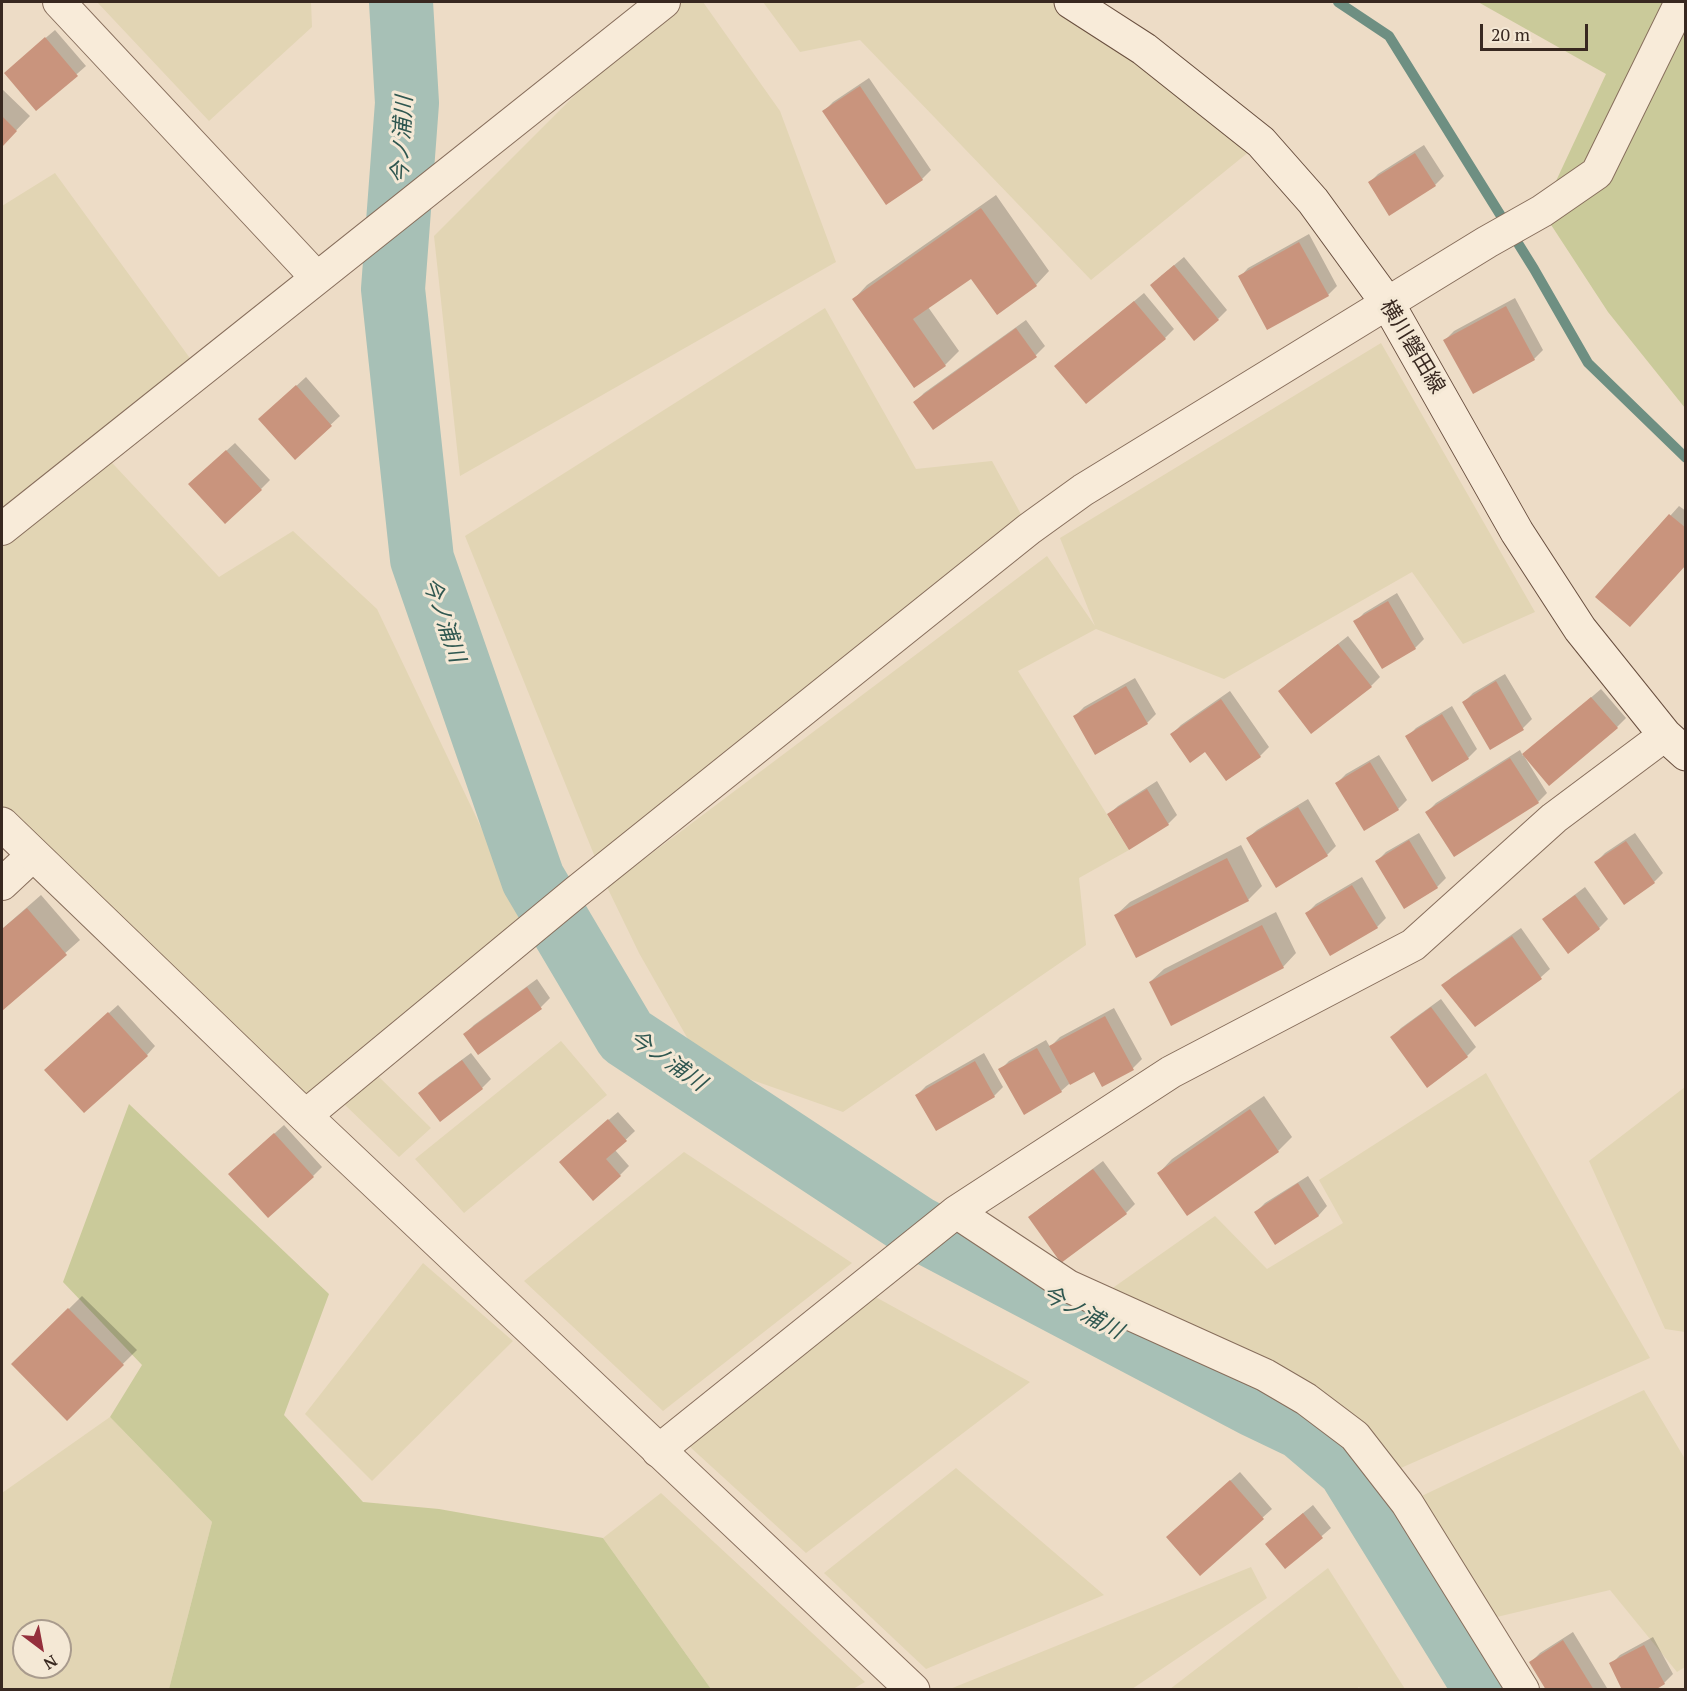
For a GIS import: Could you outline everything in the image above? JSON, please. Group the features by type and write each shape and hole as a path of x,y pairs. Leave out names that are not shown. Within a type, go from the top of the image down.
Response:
{"street":[{"path":"59,2 317,278"},
{"path":"2,530 664,2"},
{"name":"横川磐田線","path":"1071,2 1144,49 1261,142 1313,201 1388,304 1517,532 1580,629 1675,745"},
{"path":"305,1116 576,892 1029,529 1083,490 1487,242 1542,211 1597,173 1682,2"},
{"path":"658,1450 956,1212 1171,1072 1413,945 1554,818 1675,745"},
{"path":"2,824 305,1116 913,1689"},
{"path":"2,884 33,855"},
{"path":"956,1212 1068,1286 1265,1375 1306,1399 1355,1436 1407,1503 1522,1689"}],"shaded area":[{"path":"97,2 311,2 312,27 209,121"},
{"path":"668,2 703,2 780,111 836,262 460,476 434,236"},
{"path":"763,2 1067,2 1261,142 1091,280 860,40 800,52"},
{"path":"55,173 200,372 101,451 219,577 293,531 377,609 530,930 305,1116 2,823 2,206"},
{"path":"825,308 916,469 992,461 1029,529 601,872 465,536"},
{"path":"1381,343 1535,612 1463,644 1412,572 1224,679 1096,629 1018,671 1129,850 1079,878 1086,945 843,1112 701,1062 639,953 607,887 1047,556 1095,626 1060,538"},
{"path":"561,1041 607,1095 464,1213 415,1159"},
{"path":"1486,1073 1650,1358 1385,1475 1306,1399 1097,1299 1215,1216 1267,1269 1343,1223 1319,1180"},
{"path":"376,1074 431,1128 399,1157 344,1104"},
{"path":"1685,1087 1685,1332 1665,1329 1589,1161"},
{"path":"684,1152 852,1263 663,1411 524,1281"},
{"path":"423,1263 513,1341 372,1481 305,1414"},
{"path":"861,1289 1030,1382 806,1553 677,1435"},
{"path":"1644,1390 1685,1459 1685,1667 1677,1672 1610,1590 1480,1621 1407,1503"},
{"path":"110,1417 212,1522 169,1689 2,1689 2,1493"},
{"path":"956,1468 1104,1595 926,1669 824,1573"},
{"path":"661,1493 865,1682 853,1689 711,1689 603,1538"},
{"path":"1251,1567 1267,1598 1132,1689 950,1689"},
{"path":"1328,1568 1405,1689 1361,1689 1359,1687 1355,1690 1170,1689"}],"green space":[{"path":"1478,2 1685,2 1685,408 1608,312 1542,211 1606,74"},
{"path":"129,1104 329,1294 284,1415 363,1502 439,1509 603,1538 711,1689 169,1689 212,1522 110,1417 142,1365 63,1282"}],"building":[{"path":"45,37 78,76 36,111 4,73"},
{"path":"860,86 923,180 886,205 822,111"},
{"path":"2,116 17,131 2,147"},
{"path":"1415,153 1436,186 1389,216 1368,182"},
{"path":"981,208 1037,286 997,315 971,279 913,319 946,366 914,388 852,299"},
{"path":"1299,242 1329,296 1267,330 1238,276"},
{"path":"1174,265 1219,320 1194,341 1150,285"},
{"path":"1134,301 1166,339 1086,404 1054,366"},
{"path":"1506,306 1535,360 1473,394 1443,340"},
{"path":"1016,328 1037,357 933,430 913,402"},
{"path":"296,385 332,426 295,460 258,419"},
{"path":"226,450 262,490 225,524 188,484"},
{"path":"1669,514 1686,528 1686,565 1630,627 1595,597"},
{"path":"1388,601 1416,649 1382,669 1353,621"},
{"path":"1338,644 1372,687 1311,734 1278,691"},
{"path":"1496,681 1524,730 1490,750 1462,702"},
{"path":"1126,686 1148,724 1095,755 1073,716"},
{"path":"1591,697 1618,728 1549,786 1522,754"},
{"path":"1221,699 1261,757 1226,781 1205,752 1190,763 1170,734"},
{"path":"1442,714 1469,759 1432,782 1405,736"},
{"path":"1510,758 1539,803 1454,857 1425,812"},
{"path":"1370,762 1399,810 1364,831 1335,783"},
{"path":"1147,789 1169,825 1129,850 1107,814"},
{"path":"1298,807 1328,856 1276,888 1246,838"},
{"path":"1409,840 1438,888 1404,909 1375,861"},
{"path":"1626,841 1655,883 1624,905 1594,862"},
{"path":"1227,858 1249,901 1136,958 1114,915"},
{"path":"1352,885 1378,928 1330,956 1305,913"},
{"path":"1575,895 1600,929 1568,954 1542,919"},
{"path":"27,908 67,955 2,1011 2,929"},
{"path":"1262,925 1284,968 1171,1026 1149,982"},
{"path":"1512,936 1542,979 1475,1027 1441,985"},
{"path":"527,987 542,1009 478,1055 463,1034"},
{"path":"1431,1007 1468,1057 1427,1088 1390,1037"},
{"path":"108,1012 148,1056 84,1113 44,1070"},
{"path":"1105,1016 1134,1070 1102,1087 1094,1072 1070,1085 1049,1046"},
{"path":"1037,1048 1062,1092 1024,1115 998,1069"},
{"path":"462,1060 483,1089 440,1122 418,1093"},
{"path":"975,1061 995,1097 936,1131 915,1095"},
{"path":"1250,1109 1279,1152 1187,1216 1157,1173"},
{"path":"608,1119 627,1141 606,1159 621,1176 593,1201 559,1162"},
{"path":"274,1133 314,1177 268,1218 228,1174"},
{"path":"1093,1169 1127,1214 1061,1263 1028,1217"},
{"path":"1298,1183 1319,1216 1275,1245 1254,1212"},
{"path":"68,1308 124,1365 67,1421 11,1364"},
{"path":"1230,1480 1264,1519 1200,1576 1166,1537"},
{"path":"1303,1513 1323,1538 1285,1569 1265,1544"},
{"path":"1563,1640 1594,1690 1546,1690 1529,1662"},
{"path":"1644,1645 1665,1684 1655,1690 1622,1690 1609,1663"}],"waterway":[{"name":"今ノ浦川","path":"401,2 407,103 393,289 422,559 533,879 626,1036 916,1227 1302,1428 1349,1468 1486,1690"},
{"path":"1338,2 1389,36 1534,269 1588,363 1686,458"}]}
